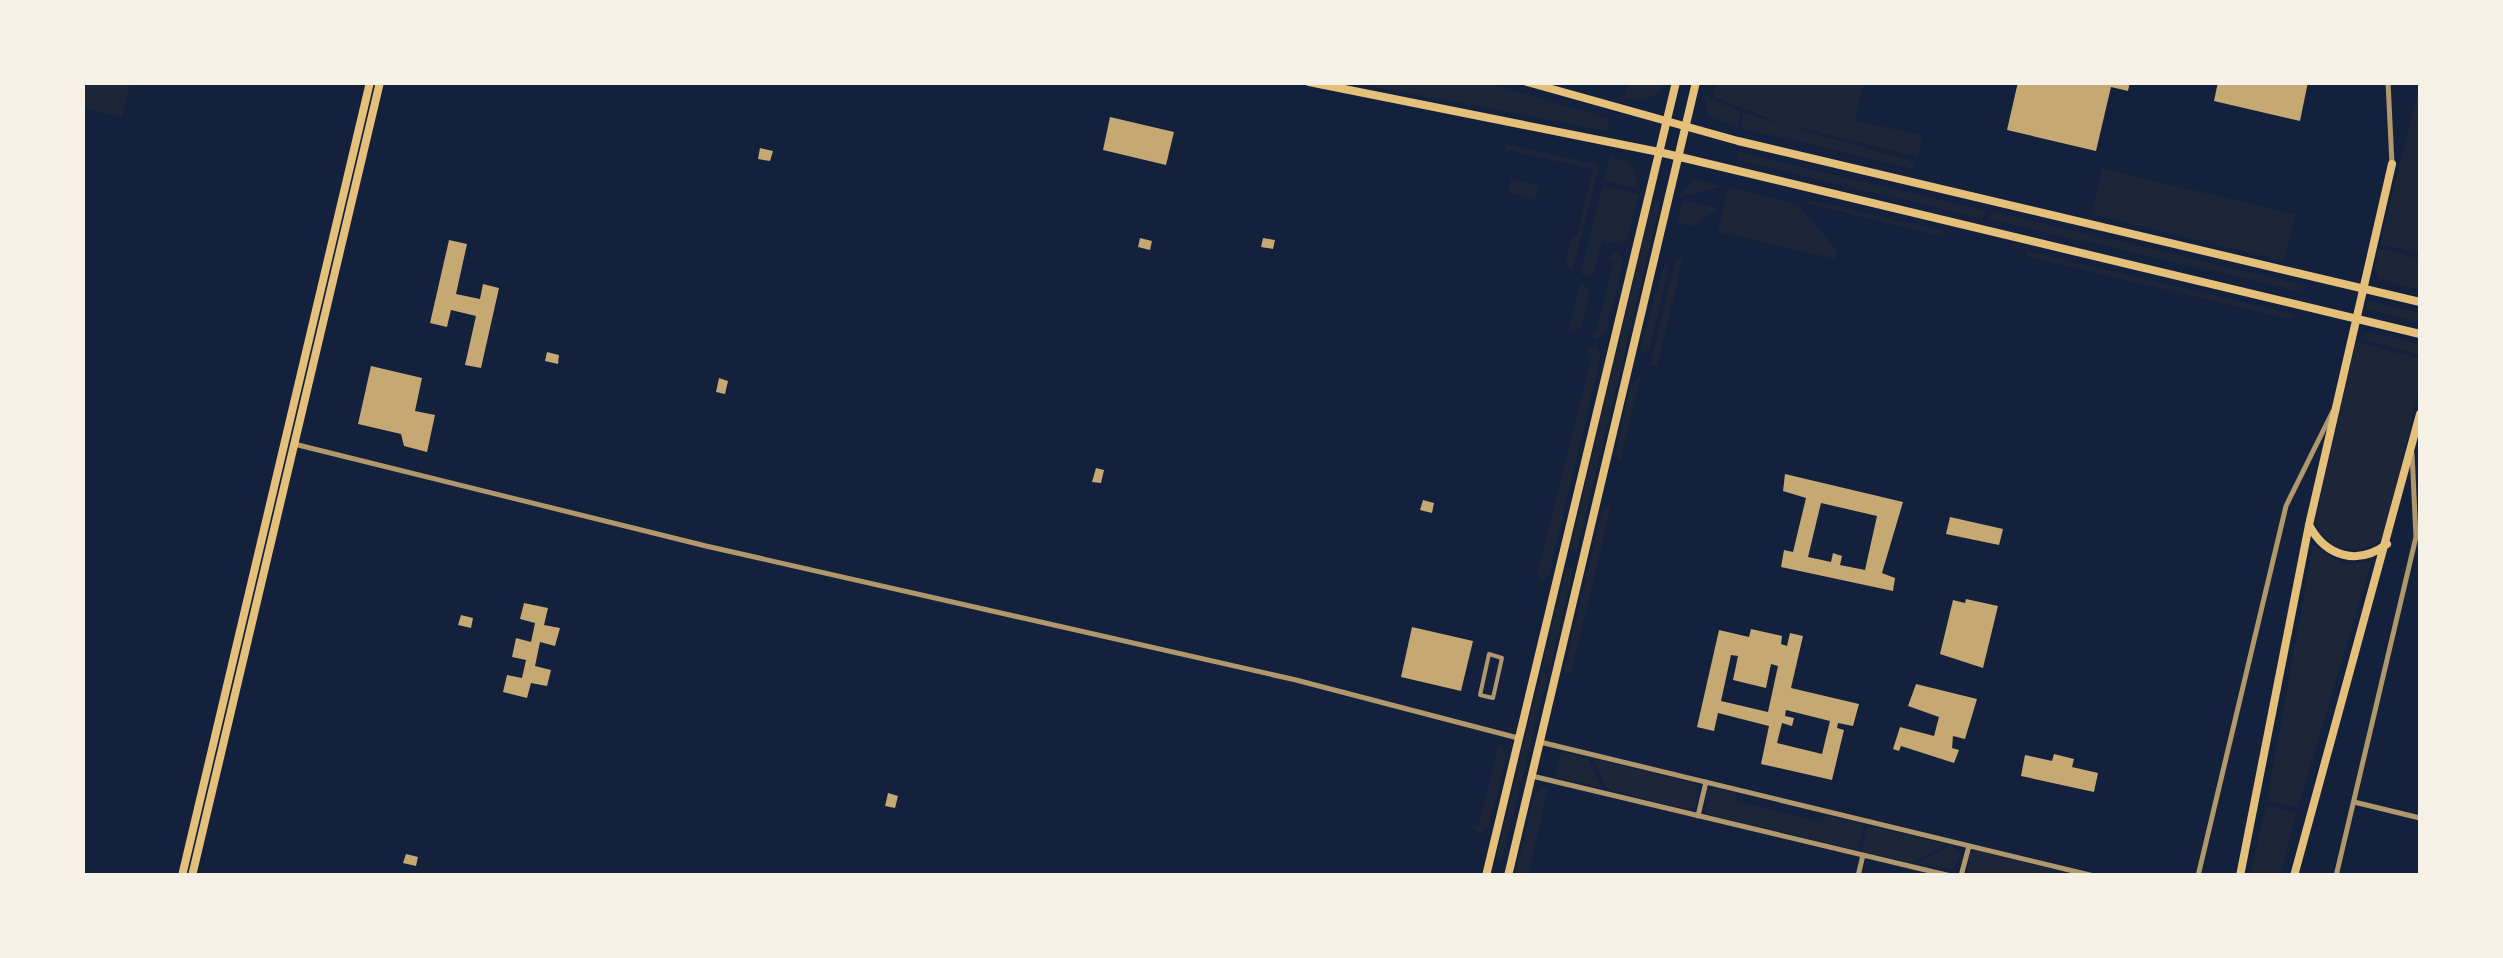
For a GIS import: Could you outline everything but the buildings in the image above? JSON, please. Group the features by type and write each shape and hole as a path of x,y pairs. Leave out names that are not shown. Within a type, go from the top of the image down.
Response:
{"main road":[{"path":"182,876 370,82"},
{"path":"192,876 380,82"},
{"path":"1309,82 1660,152 2420,334"},
{"path":"1527,82 1686,127 2420,302"},
{"path":"1486,876 1676,82"},
{"path":"1488,865 1509,873 1696,82"},
{"path":"2240,876 2309,525 2392,164"},
{"path":"2294,876 2420,414"},
{"path":"2309,525 2324,546 2344,556 2369,556 2387,544"},
{"path":"1562,558 1582,563"}],"street":[{"path":"2388,82 2392,164"},
{"path":"2198,876 2286,506 2337,404"},
{"path":"294,444 706,546 1296,680 1518,738"},
{"path":"2336,876 2416,537 2412,448"},
{"path":"1489,654 1502,658 1493,698 1480,695 1489,654"},
{"path":"1540,742 2094,876"},
{"path":"1532,776 1951,876"},
{"path":"1698,816 1706,782"},
{"path":"2354,802 2420,818"},
{"path":"1962,876 1970,846"},
{"path":"1858,876 1864,855"}],"shaded area":[{"path":"83,82 130,83 122,117 83,109"},
{"path":"1628,82 1664,83 1659,92 1643,101 1624,98"},
{"path":"1717,82 1863,83 1855,120 1922,136 1918,157 1783,124 1713,97"},
{"path":"1356,83 1488,83 1610,119 1607,131"},
{"path":"2420,83 2420,253 2380,244"},
{"path":"1704,95 1740,112 1738,127 1709,117"},
{"path":"1743,113 1915,162 1913,169 1741,128"},
{"path":"1506,144 1599,165 1572,272 1566,265 1570,240 1577,236 1593,170 1509,150 1504,157"},
{"path":"1740,152 1985,211 1983,219 1738,160"},
{"path":"1610,155 1633,165 1638,188 1605,180"},
{"path":"2102,168 2295,215 2284,261 2091,214"},
{"path":"1511,179 1539,185 1535,200 1508,193"},
{"path":"1693,179 1722,186 1678,197"},
{"path":"1603,186 1639,195 1627,240 1618,244 1602,240 1594,274 1588,277 1581,274"},
{"path":"1728,187 1798,205 1837,250 1836,259 1718,232"},
{"path":"1653,199 1661,201 1577,551 1573,553 1570,549"},
{"path":"1804,199 1943,231 1947,237 1808,204"},
{"path":"1683,200 1718,209 1693,226 1677,222"},
{"path":"1991,211 2304,285 2302,292 1989,219"},
{"path":"2379,248 2420,259 2420,290 2380,279 2375,268"},
{"path":"2027,251 2293,314 2292,320 2026,256"},
{"path":"1617,252 1623,262 1606,333 1596,340 1588,333 1596,334 1614,261 1606,258"},
{"path":"1676,258 1683,259 1657,366 1650,365"},
{"path":"1665,262 1669,268 1649,350 1643,353 1640,349"},
{"path":"1580,283 1590,291 1582,326 1573,333 1568,332"},
{"path":"2370,301 2420,313 2420,322 2369,310 2365,304"},
{"path":"2370,332 2419,344 2420,355 2358,338"},
{"path":"2356,342 2420,359 2420,382 2385,535 2356,550 2327,540 2315,521"},
{"path":"1595,345 1601,355 1549,575 1542,580 1537,574 1592,354 1584,352"},
{"path":"1641,375 1621,460 1615,455 1631,384"},
{"path":"1611,506 1571,673 1564,671 1602,511"},
{"path":"2313,545 2345,565 2372,561 2298,807 2267,801"},
{"path":"1570,565 1573,571 1550,668 1542,667 1566,568"},
{"path":"1541,672 1548,674 1501,864 1496,859"},
{"path":"1501,745 1506,756 1488,828 1477,834 1473,825 1479,826 1497,752 1492,750"},
{"path":"1561,752 1588,758 1602,788 1555,777"},
{"path":"1593,759 1697,784 1696,806 1690,810 1607,789"},
{"path":"1549,786 1528,875 1515,875 1535,793"},
{"path":"1714,788 1735,793 1737,802 1821,822 1826,815 1864,825 1858,850 1706,814 1707,792"},
{"path":"2266,806 2296,813 2281,875 2250,875"},
{"path":"1867,826 1946,844 1912,863 1862,851"},
{"path":"1951,845 1961,853 1953,869 1917,864"},
{"path":"1976,850 2051,869 2052,875 1971,875 1967,870 1970,853"}]}
